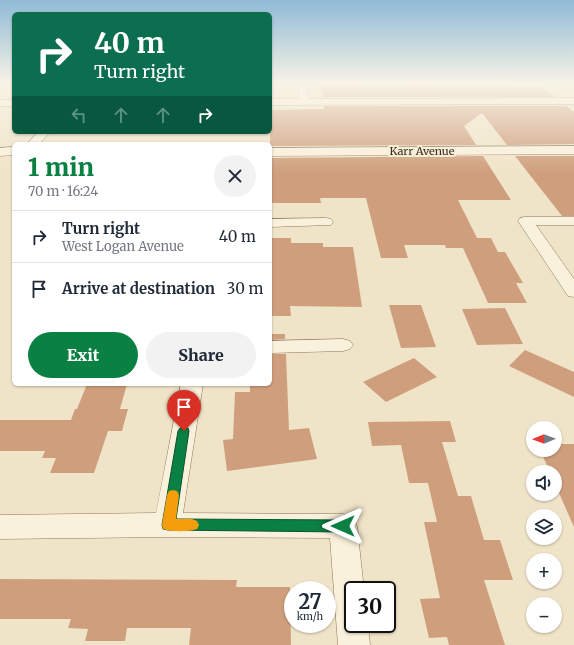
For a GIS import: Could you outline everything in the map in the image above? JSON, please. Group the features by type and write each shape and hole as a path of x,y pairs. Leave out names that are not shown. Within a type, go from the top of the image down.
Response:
{"street":[{"path":"35,142 42,134"},
{"name":"Karr Avenue","path":"272,152 574,150"},
{"path":"0,152 12,151"},
{"path":"574,221 525,221 574,292"},
{"path":"272,223 326,222"},
{"path":"272,347 343,345"},
{"path":"168,525 192,386"},
{"path":"0,527 168,525 343,526 354,645"}],"building":[{"path":"272,113 482,113 464,126 476,145 272,146 272,142 270,142 270,134 272,134"},
{"path":"482,113 574,113 574,144 507,145"},
{"path":"483,156 511,200 458,200 477,238 491,238 498,252 505,252 523,283 516,283 527,303 488,303 463,248 446,248 445,245 404,245 408,258 381,258 366,198 320,198 321,203 272,203 272,158"},
{"path":"515,156 574,156 574,216 562,216"},
{"path":"272,238 291,238 291,243 323,243 323,247 353,247 362,307 290,306 291,316 272,316"},
{"path":"389,305 421,305 436,347 401,348"},
{"path":"505,308 523,344 477,345 462,309"},
{"path":"272,334 285,334 285,339 272,340"},
{"path":"525,350 574,372 574,397 509,366"},
{"path":"272,354 286,354 289,430 309,428 317,459 227,471 223,440 233,439 235,392 250,392 250,386 272,386"},
{"path":"414,358 437,377 386,402 363,382"},
{"path":"86,386 126,386 120,409 128,409 122,431 108,431 94,473 50,473 56,458 42,458 45,451 0,451 0,420 71,420 75,409 77,409"},
{"path":"450,421 456,442 442,442 458,496 471,496 484,540 500,540 513,580 484,580 505,645 449,645 447,637 429,638 420,599 440,598 424,522 437,522 428,483 409,483 401,445 372,446 368,422"},
{"path":"562,444 574,444 574,527 562,500 562,465 547,465 543,457 562,457"},
{"path":"0,579 237,580 236,587 284,587 284,633 291,633 291,645 189,645 191,628 127,628 125,641 85,641 88,629 68,628 71,619 0,619"}],"slow traffic":[{"path":"173,495 168,525 192,525"}],"route":[{"path":"184,431 168,525 343,526"}]}
